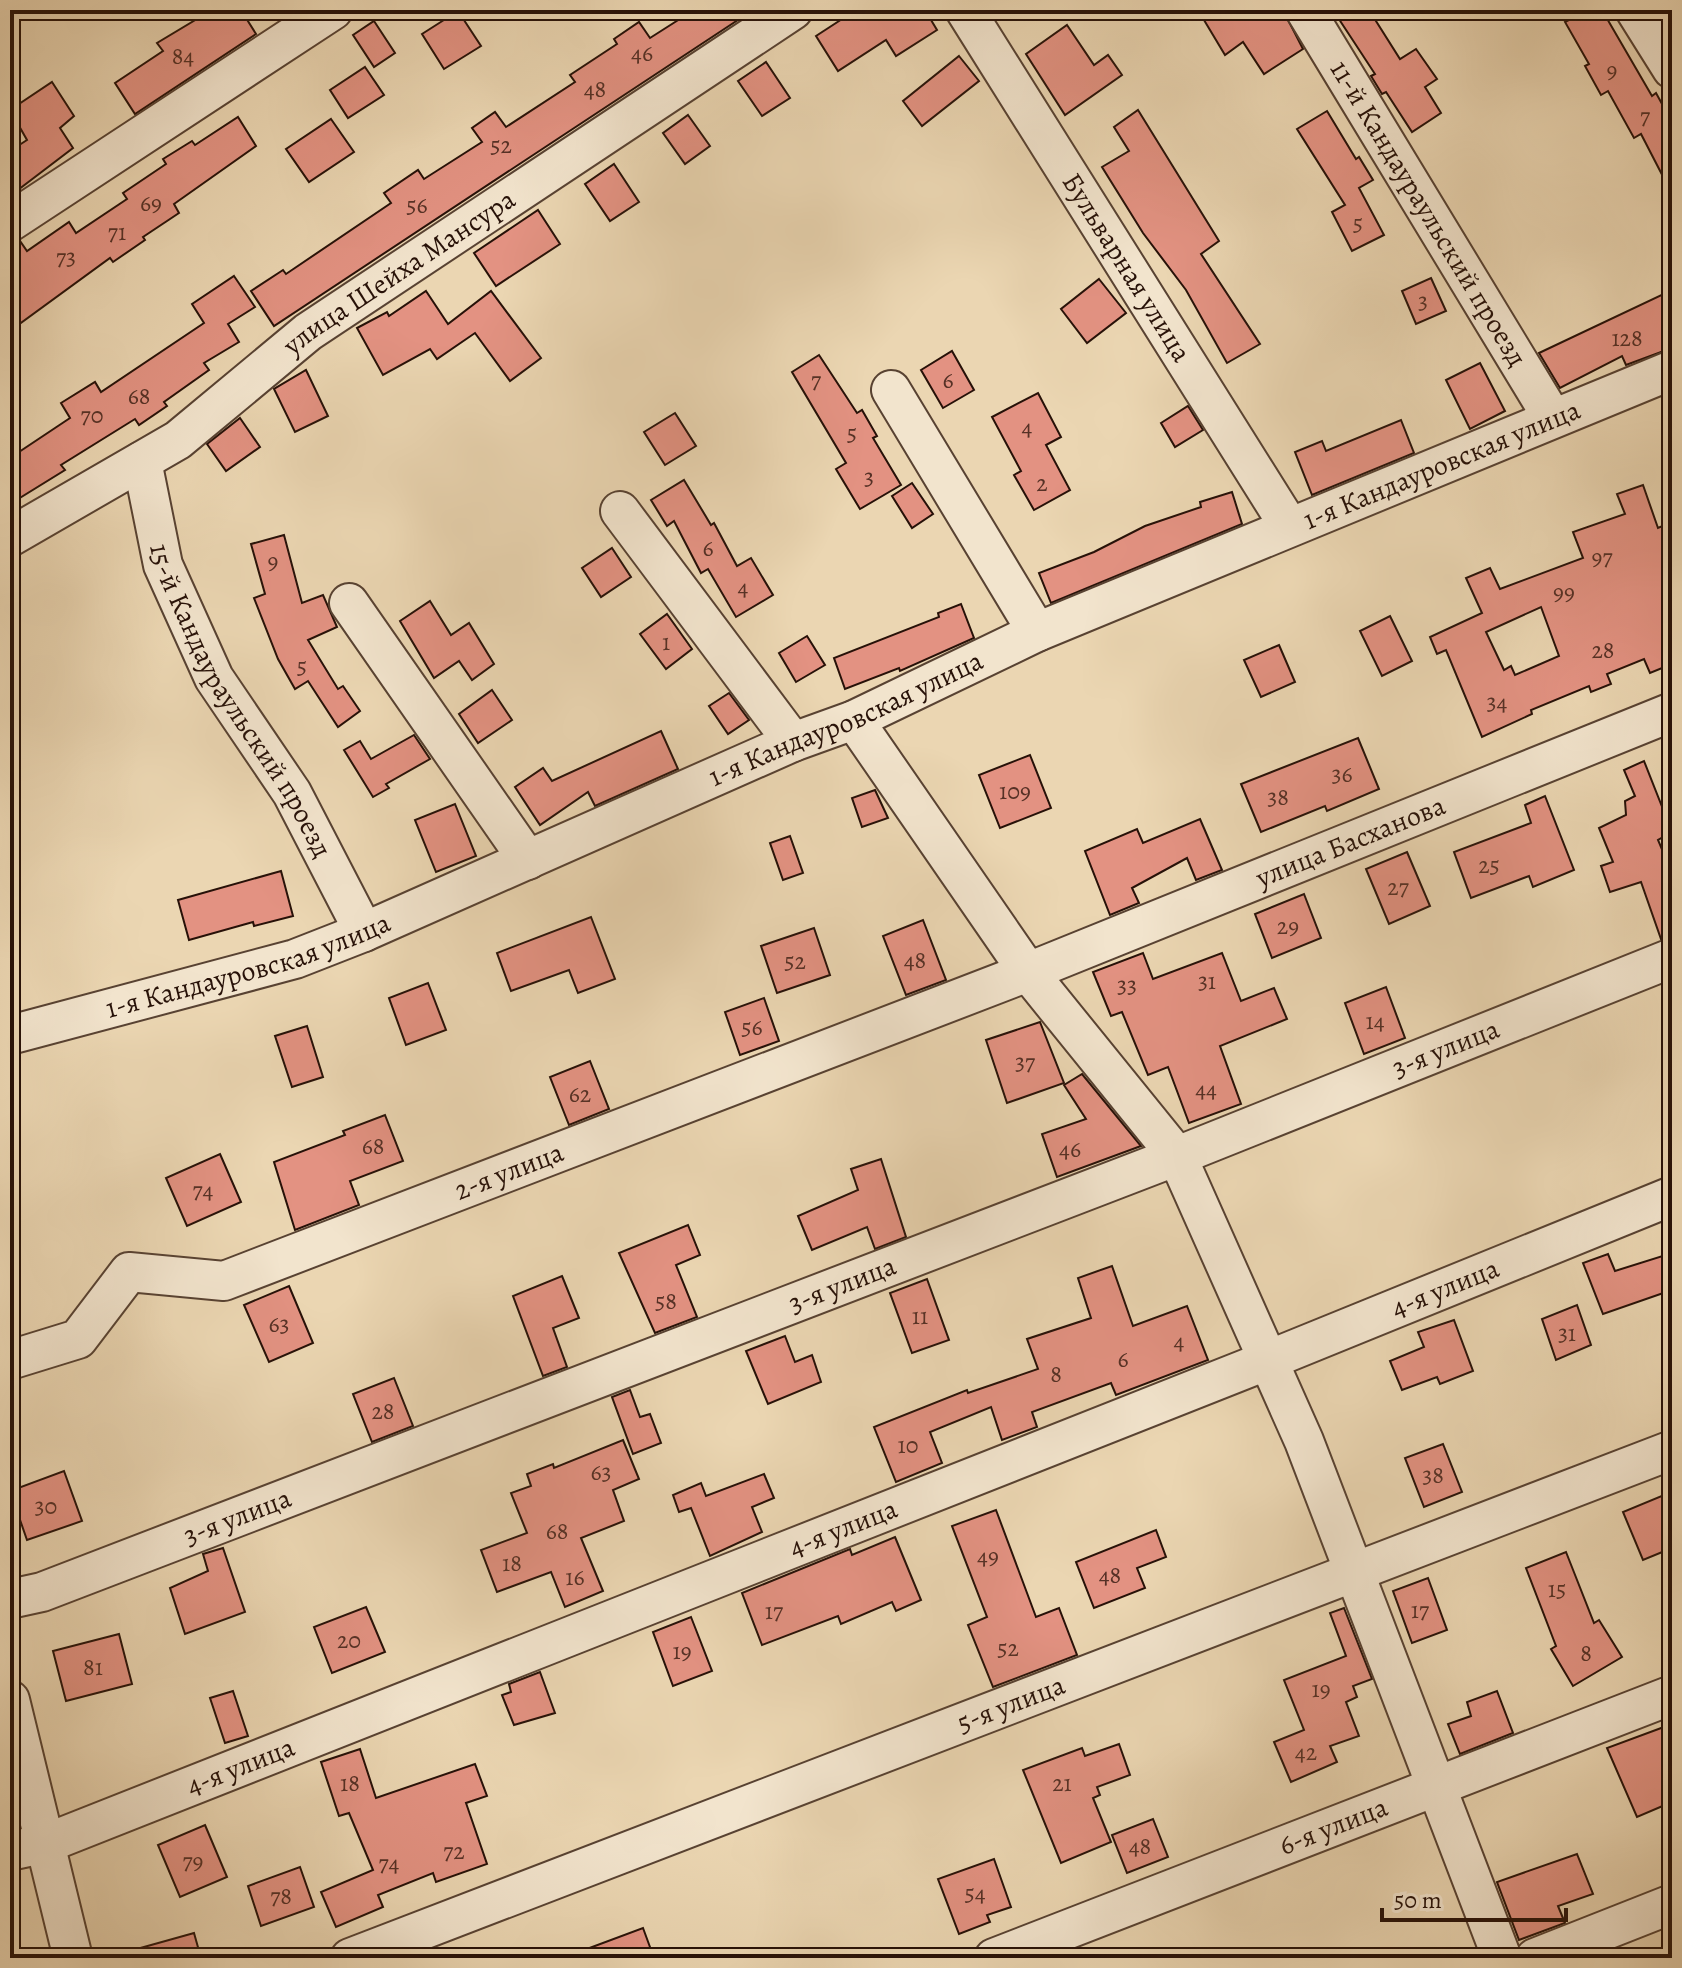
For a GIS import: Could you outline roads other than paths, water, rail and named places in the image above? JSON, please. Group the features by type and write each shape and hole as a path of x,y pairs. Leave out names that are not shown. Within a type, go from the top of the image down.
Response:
{"street":[{"path":"10,222 333,10"},
{"name":"улица Шейха Мансура","path":"10,537 178,440 308,332 793,10"},
{"name":"Бульварная улица","path":"965,10 1289,526"},
{"name":"11-й Кандаураульский проезд","path":"1305,10 1552,417"},
{"path":"1635,10 1672,69"},
{"name":"1-я Кандауровская улица","path":"10,1035 295,959 364,932 793,742 854,720 1037,632 1672,370"},
{"path":"891,390 1037,632"},
{"name":"15-й Кандаураульский проезд","path":"142,461 163,565 214,678 292,793 364,932"},
{"path":"620,511 793,742"},
{"path":"349,603 528,860"},
{"name":"улица Басханова","path":"1028,972 1672,712"},
{"path":"854,720 1028,972 1177,1156 1304,1441 1502,1958"},
{"name":"3-я улица","path":"10,1599 56,1586 1177,1156 1672,958"},
{"name":"2-я улица","path":"10,1360 78,1339 129,1272 224,1281 1028,972"},
{"name":"4-я улица","path":"10,1851 47,1843 1266,1361 1672,1196"},
{"name":"5-я улица","path":"350,1958 1672,1450"},
{"name":"6-я улица","path":"994,1958 1672,1695"},
{"path":"10,1700 73,1958"},
{"path":"1535,1958 1672,1904"}]}
